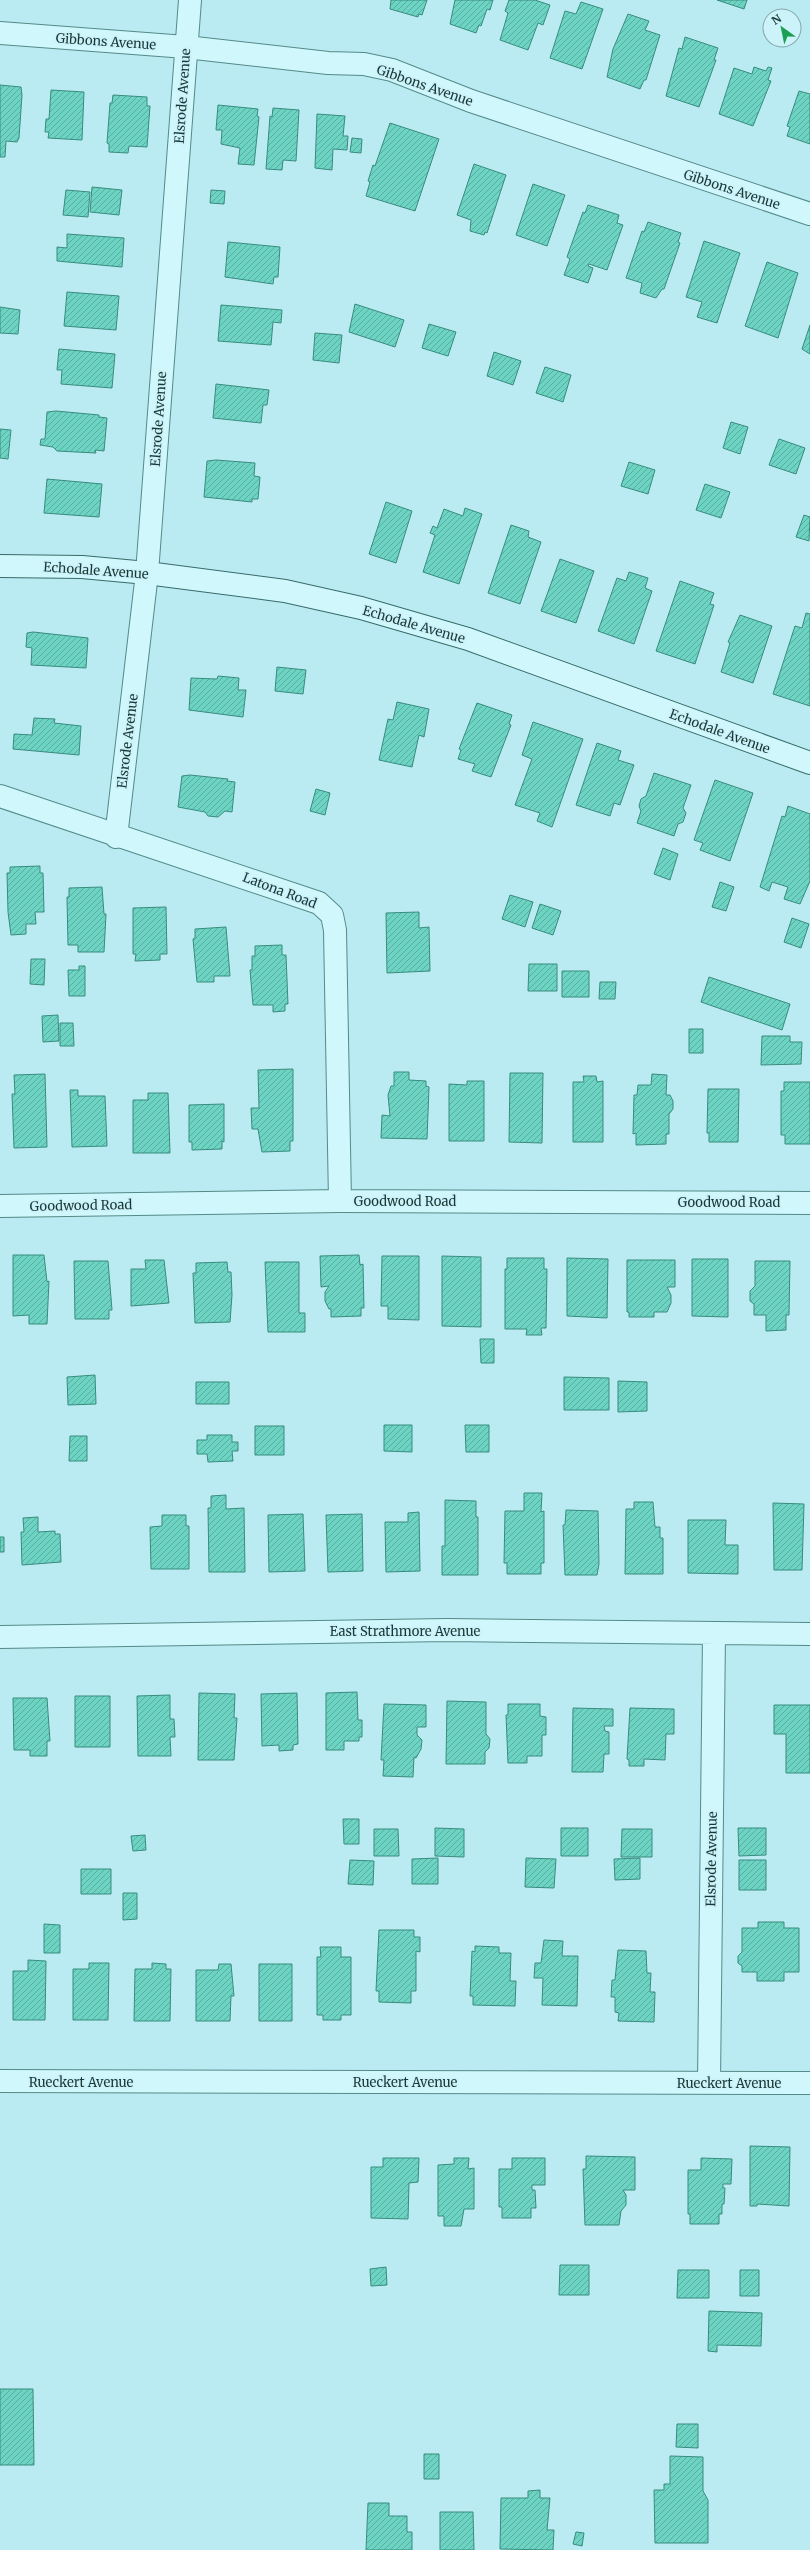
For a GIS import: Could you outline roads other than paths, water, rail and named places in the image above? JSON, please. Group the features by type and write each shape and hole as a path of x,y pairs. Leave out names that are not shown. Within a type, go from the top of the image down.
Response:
{"street":[{"name":"Elsrode Avenue","path":"116,837 147,573 190,0"},
{"name":"Gibbons Avenue","path":"0,33 186,47 328,63 364,64 392,70 471,101 810,214"},
{"name":"Echodale Avenue","path":"0,566 82,567 147,573 285,591 361,608 468,640 810,763"},
{"name":"Latona Road","path":"0,796 116,837 226,870 319,903 332,915 334,930 340,1201"},
{"name":"Goodwood Road","path":"0,1206 340,1201 810,1203"},
{"name":"East Strathmore Avenue","path":"0,1637 447,1630 810,1634"},
{"name":"Elsrode Avenue","path":"709,2083 714,1634"},
{"name":"Rueckert Avenue","path":"0,2081 810,2084"}]}
